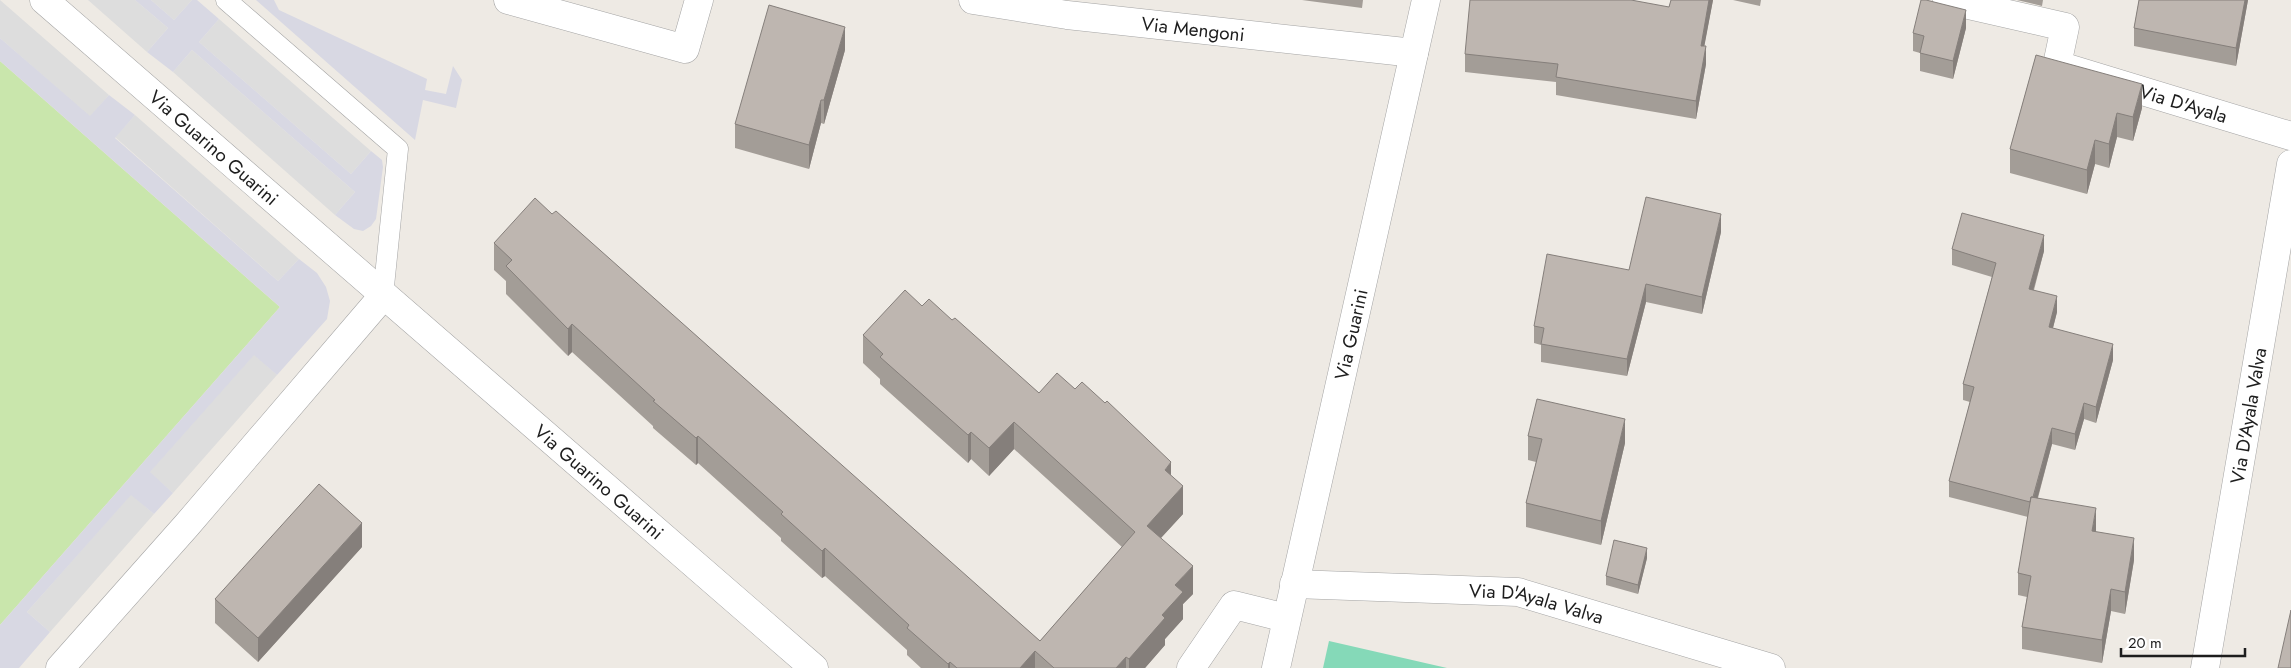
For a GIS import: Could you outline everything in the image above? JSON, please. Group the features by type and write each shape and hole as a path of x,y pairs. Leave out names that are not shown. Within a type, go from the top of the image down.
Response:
{"street":[{"name":"Via Guarino Guarini","path":"44,0 814,668"},
{"path":"508,0 685,49 699,0"},
{"name":"Via Mengoni","path":"973,0 1068,8 1414,53"},
{"name":"Via Guarini","path":"1276,668 1426,0"},
{"name":"Via D'Ayala","path":"1947,0 2065,27 2057,65 2291,136"},
{"name":"Via D'Ayala Valva","path":"2205,668 2291,164"},
{"path":"60,668 383,296"},
{"name":"Via D'Ayala Valva","path":"1294,584 1518,592 1772,668"},
{"path":"1191,668 1234,605 1286,618"}],"lane":[{"path":"226,0 398,149 383,296"}],"green space":[{"path":"0,61 280,307 0,625"},
{"path":"1329,641 1447,668 1323,668"}],"shaded area":[{"path":"0,0 109,95 90,117 0,38"},
{"path":"88,0 135,0 168,28 147,52"},
{"path":"135,0 151,0 174,20 192,0 197,0 219,19 199,42 351,174 371,151 382,160 383,167 376,219 371,226 363,231 354,229 335,215 355,192 192,50 173,72 147,52 168,28"},
{"path":"151,0 192,0 174,20"},
{"path":"256,0 274,0 279,10 427,79 425,90 446,94 453,66 462,80 456,108 423,100 415,140"},
{"path":"219,19 371,151 351,174 199,42"},
{"path":"0,38 90,116 109,95 135,115 115,138 278,281 299,259 317,273 326,287 330,301 327,319 277,375 254,355 150,472 173,493 154,514 131,495 27,612 50,632 19,668 0,668 0,625 280,307 0,61"},
{"path":"192,50 355,192 335,215 173,72"},
{"path":"135,115 299,259 278,281 115,137"},
{"path":"254,354 277,375 173,493 149,472"},
{"path":"131,494 154,514 50,632 27,612"}],"building":[{"path":"1470,0 1631,0 1669,7 1671,0 1709,0 1701,46 1706,46 1696,101 1556,77 1558,64 1465,54"},
{"path":"1921,0 1966,10 1953,61 1920,53 1924,36 1913,33"},
{"path":"2139,0 2245,0 2236,48 2134,28"},
{"path":"769,5 845,27 824,100 821,100 809,145 735,124"},
{"path":"2036,55 2142,84 2133,117 2117,113 2109,144 2095,140 2087,170 2010,149"},
{"path":"1646,197 1721,214 1702,297 1646,284 1627,359 1541,344 1544,328 1534,326 1547,254 1629,270"},
{"path":"535,198 552,214 556,211 1040,641 1135,532 1014,422 989,448 971,432 968,435 880,357 883,354 863,335 905,290 922,306 929,299 952,320 955,318 1039,393 1057,373 1075,389 1082,382 1105,403 1107,401 1171,462 1165,470 1183,486 1147,526 1193,566 1175,585 1183,592 1162,615 1165,618 1129,659 1126,657 1116,668 1054,668 1035,651 1020,668 957,668 950,662 948,664 907,628 909,625 825,548 822,551 781,514 783,512 698,436 696,438 653,401 655,400 572,324 568,329 506,266 512,260 494,243"},
{"path":"1962,213 2044,235 2029,289 2057,296 2049,327 2113,344 2096,407 2084,403 2075,434 2052,428 2030,502 1949,481 1974,387 1963,384 1996,263 1952,249"},
{"path":"1537,399 1625,419 1601,521 1526,503 1542,439 1528,436"},
{"path":"319,484 362,523 258,638 215,599"},
{"path":"2031,497 2096,508 2092,531 2134,538 2125,592 2111,589 2102,640 2022,627 2031,576 2018,573"},
{"path":"1614,540 1647,548 1638,585 1606,576"},
{"path":"2291,610 2291,668 2278,668"}]}
